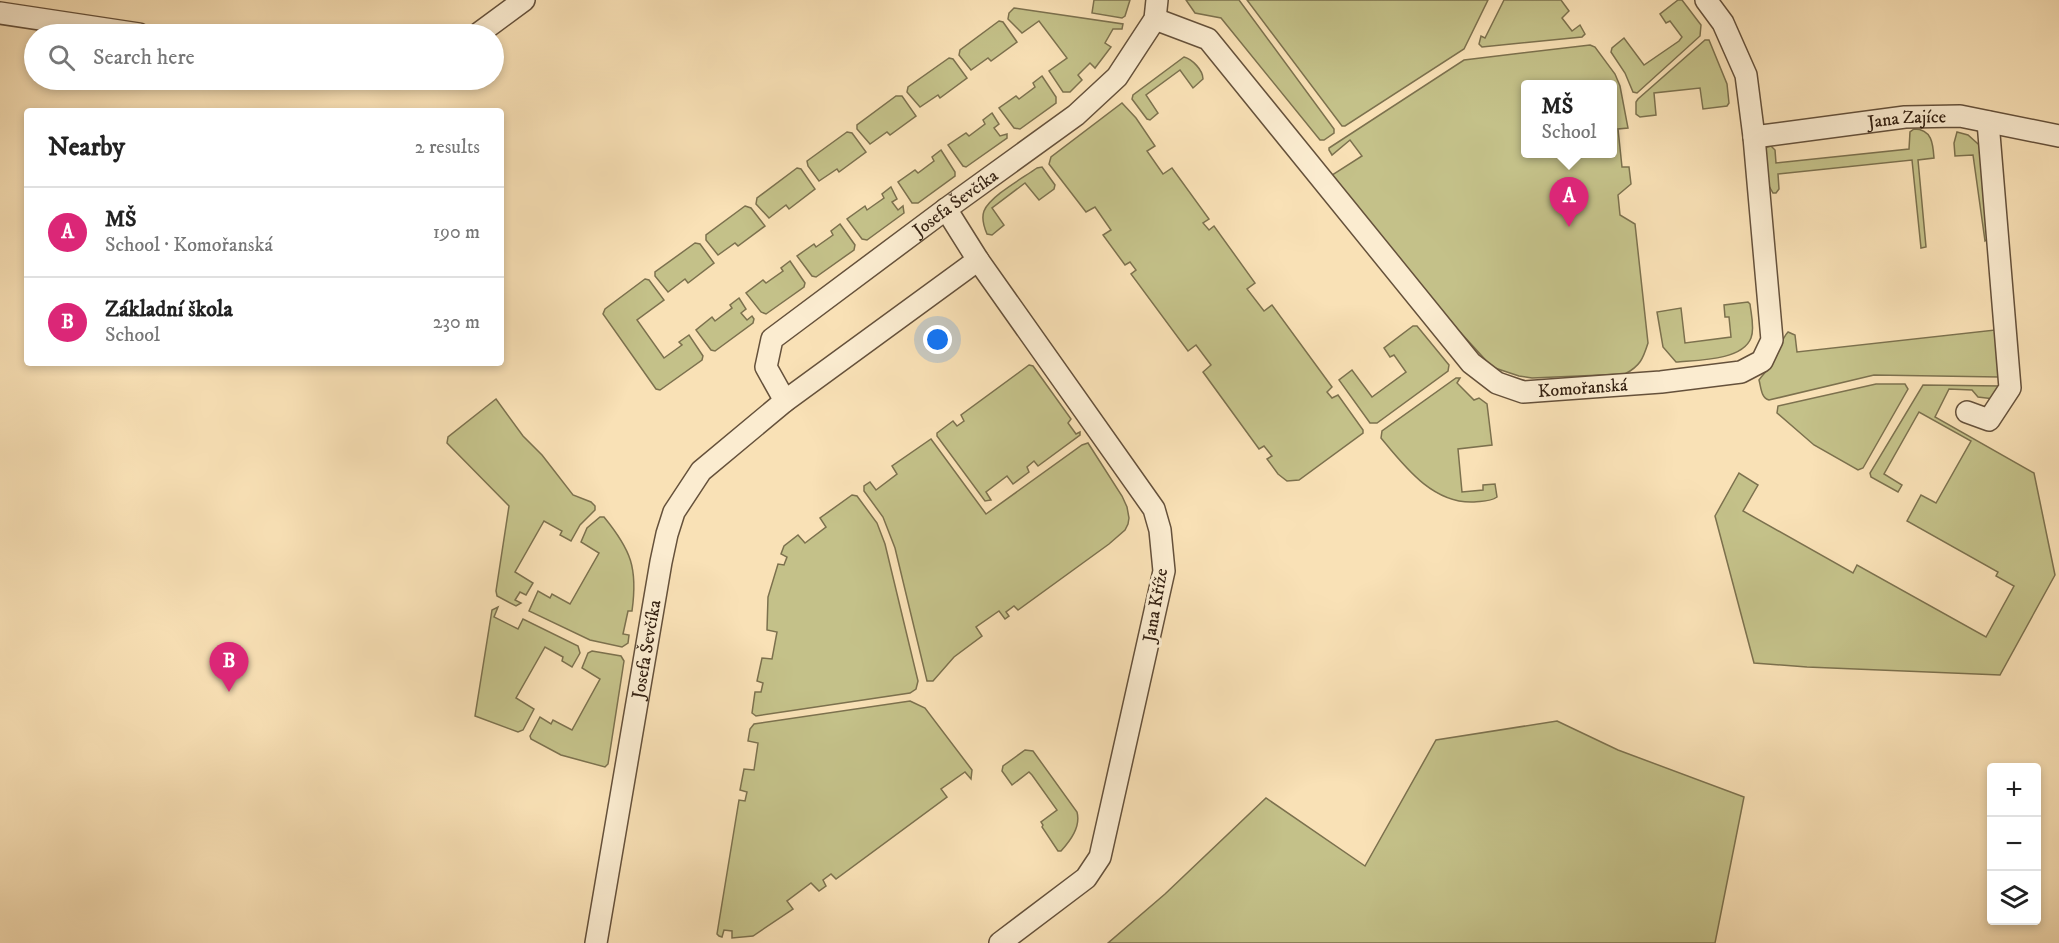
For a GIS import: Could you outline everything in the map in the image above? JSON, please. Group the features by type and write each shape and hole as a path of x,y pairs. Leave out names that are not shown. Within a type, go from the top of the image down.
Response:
{"street":[{"path":"491,24 524,0"},
{"name":"Komořanská","path":"1156,9 1208,39 1471,363 1497,383 1523,392 1661,382 1741,372 1762,361 1772,340 1754,137 1746,75 1723,23 1706,0"},
{"name":"Josefa Ševčíka","path":"785,401 766,367 772,339 1076,115 1117,77 1156,9"},
{"path":"0,13 73,24"},
{"name":"Jana Zajíce","path":"1754,137 1905,117 1960,116 2059,136"},
{"path":"1967,412 1989,420 2010,388 1988,122"},
{"name":"Jana Kříže","path":"946,209 978,260 1154,509 1160,530 1164,572 1100,857 1086,878 1000,943"},
{"name":"Josefa Ševčíka","path":"596,943 661,562 674,513 701,471 785,401 978,260"}],"shaded area":[{"path":"1094,0 1130,0 1125,16 1122,18 1092,13"},
{"path":"1186,0 1239,0 1334,129 1334,133 1320,140 1221,18 1195,13"},
{"path":"1247,0 1488,0 1464,49 1342,126"},
{"path":"1504,0 1561,0 1569,11 1562,18 1572,31 1580,25 1585,34 1582,37 1482,47 1479,44 1481,36 1485,38"},
{"path":"1678,0 1682,0 1701,25 1700,36 1637,93 1633,92 1625,73 1611,52 1612,48 1624,38 1644,65 1679,41 1682,37 1670,21 1666,23 1660,14"},
{"path":"1014,8 1123,24 1122,29 1113,29 1105,43 1111,47 1095,68 1090,63 1078,75 1082,80 1070,92 1063,92 1049,71 1067,58 1039,21 1022,33 1008,19 1009,13"},
{"path":"999,21 1003,22 1017,42 991,61 988,58 971,70 959,55 960,50"},
{"path":"1705,40 1709,40 1727,84 1729,103 1727,106 1703,109 1700,88 1654,93 1656,115 1640,117 1636,114 1638,99"},
{"path":"1590,45 1595,47 1615,74 1620,86 1628,128 1618,129 1622,167 1629,167 1631,184 1618,195 1620,215 1635,224 1648,343 1640,361 1625,374 1532,378 1492,367 1333,181 1332,175 1362,156 1350,140 1332,155 1329,148 1464,60"},
{"path":"1184,57 1196,65 1203,79 1193,88 1180,70 1146,95 1158,113 1150,120 1147,119 1132,99 1133,95"},
{"path":"949,58 953,59 967,78 940,98 938,95 920,107 907,92 908,87"},
{"path":"1042,76 1056,97 1056,103 1020,129 1014,128 999,108 1016,96 1019,99 1035,87 1033,83"},
{"path":"896,96 902,96 916,116 890,135 887,132 870,144 857,129 857,125"},
{"path":"1122,103 1136,118 1155,146 1147,151 1163,174 1172,168 1209,219 1203,223 1209,230 1214,226 1255,283 1247,289 1264,311 1272,305 1332,387 1327,392 1332,398 1338,395 1363,430 1363,433 1299,480 1287,481 1278,474 1267,459 1272,456 1264,446 1259,449 1203,372 1211,365 1196,345 1188,351 1131,274 1136,270 1130,262 1125,265 1103,235 1111,230 1095,207 1086,212 1049,164 1051,157"},
{"path":"992,113 999,124 994,128 1000,136 1007,134 1007,138 966,167 963,166 948,145 966,133 969,136 985,124 983,120"},
{"path":"1914,129 1928,134 1934,153 1934,158 1918,160 1926,247 1921,248 1912,160 1778,174 1779,189 1776,193 1773,193 1769,186 1765,151 1767,147 1771,146 1775,150 1776,163 1909,149 1910,132"},
{"path":"847,132 852,133 866,152 839,172 837,169 819,181 807,161"},
{"path":"1957,132 1968,135 1986,151 1992,236 1985,241 1973,155 1955,156 1954,143"},
{"path":"941,150 955,172 955,176 918,203 912,203 898,182 915,170 918,173 934,161 932,157"},
{"path":"1042,167 1055,185 1054,189 1039,200 1025,183 992,208 1004,225 992,235 987,234 983,217 987,205 1008,188"},
{"path":"797,168 801,169 815,189 789,209 786,205 769,218 756,204 757,198"},
{"path":"891,187 897,199 892,202 898,210 903,206 904,213 867,240 862,239 847,219 865,206 867,210 884,198 882,194"},
{"path":"745,206 751,208 765,226 738,246 735,243 718,255 706,240 706,235"},
{"path":"840,224 855,245 854,250 816,277 812,276 797,256 833,235 831,231"},
{"path":"695,243 700,244 714,263 688,283 685,279 668,292 655,276 655,272"},
{"path":"790,261 805,283 804,287 766,314 761,312 746,293 763,280 766,283 783,271 781,268"},
{"path":"645,279 649,280 664,300 637,320 664,358 682,345 679,342 689,335 703,356 702,360 660,390 656,389 603,314 605,309"},
{"path":"739,298 746,309 741,313 747,320 752,316 753,323 715,351 711,350 696,330 712,317 715,321 732,308 730,305"},
{"path":"1748,302 1753,325 1752,334 1746,346 1738,351 1718,358 1676,362 1663,347 1657,312 1681,308 1685,343 1731,337 1729,317 1725,317 1724,305"},
{"path":"1413,326 1417,326 1449,365 1448,371 1377,423 1370,423 1339,380 1352,370 1372,397 1406,372 1394,355 1390,357 1384,348"},
{"path":"1995,330 1999,377 1874,375 1769,400 1764,397 1761,389 1759,380 1777,356 1788,332 1795,335 1797,352"},
{"path":"1029,365 1033,366 1071,419 1068,423 1076,434 1080,432 1080,435 1038,466 1034,461 1027,467 1029,472 1013,484 1007,476 986,492 991,500 985,501 937,433 953,421 957,426 964,421 961,415"},
{"path":"1456,378 1460,378 1457,383 1474,400 1479,398 1487,404 1492,445 1458,449 1462,492 1483,490 1483,485 1495,484 1497,497 1492,500 1459,501 1433,490 1410,472 1381,438 1382,431"},
{"path":"1876,384 1905,384 1908,389 1863,468 1858,470 1814,445 1777,413 1778,406"},
{"path":"1923,385 2000,386 1994,399 1978,397 1972,390 1949,389 1935,417 2034,473 2055,575 2000,675 1754,663 1715,516 1739,473 1758,485 1743,511 1853,573 1857,565 1986,637 2014,586 1996,576 1998,572 1907,521 1921,495 1936,503 1971,441 1919,412 1884,474 1902,485 1898,492 1871,477 1870,473"},
{"path":"496,399 523,436 542,455 573,495 595,506 595,510 580,525 571,541 560,535 562,531 544,521 515,572 533,583 526,595 520,592 515,600 521,603 516,606 497,596 496,591 509,506 447,443 448,437"},
{"path":"931,439 986,514 1088,443 1122,496 1129,518 1125,530 1109,544 1018,610 1014,606 1006,612 1009,616 1005,619 999,611 976,627 982,636 954,657 933,681 927,681 895,548 883,517 864,491 864,486 870,482 876,490 897,474 892,466"},
{"path":"852,495 857,496 877,523 885,544 918,681 916,689 910,693 756,716 752,713 755,692 761,692 763,683 757,681 762,658 772,659 777,632 767,630 768,597 778,564 784,565 787,557 781,554 784,546 798,535 805,543 826,527 820,518"},
{"path":"600,517 604,517 621,540 633,571 632,611 628,611 623,634 629,635 628,643 622,647 590,640 529,611 538,591 550,598 552,594 570,604 599,553 581,542 587,528"},
{"path":"498,607 494,617 518,629 523,619 578,646 580,653 572,667 562,661 563,657 545,647 516,698 534,709 523,730 518,732 475,716 492,610"},
{"path":"592,651 621,656 624,661 608,764 605,767 561,755 531,739 530,736 540,717 551,724 553,720 572,730 600,679 582,668 588,653"},
{"path":"910,701 925,708 972,770 971,779 965,772 941,789 947,797 836,879 831,874 823,880 826,886 819,891 811,883 787,901 793,909 753,936 732,938 732,931 724,930 722,937 719,936 717,934 739,800 745,801 747,792 740,790 744,769 754,770 758,743 748,741 750,729 754,724"},
{"path":"1557,721 1618,750 1744,797 1715,943 1108,943 1165,894 1266,798 1365,866 1436,740"},
{"path":"1025,750 1033,751 1077,812 1076,828 1061,851 1058,851 1041,822 1057,810 1032,775 1029,772 1012,785 1002,771 1003,766"}],"place":[{"name":"MŠ","path":"1569,227"},
{"name":"Základní škola","path":"229,692"}]}
